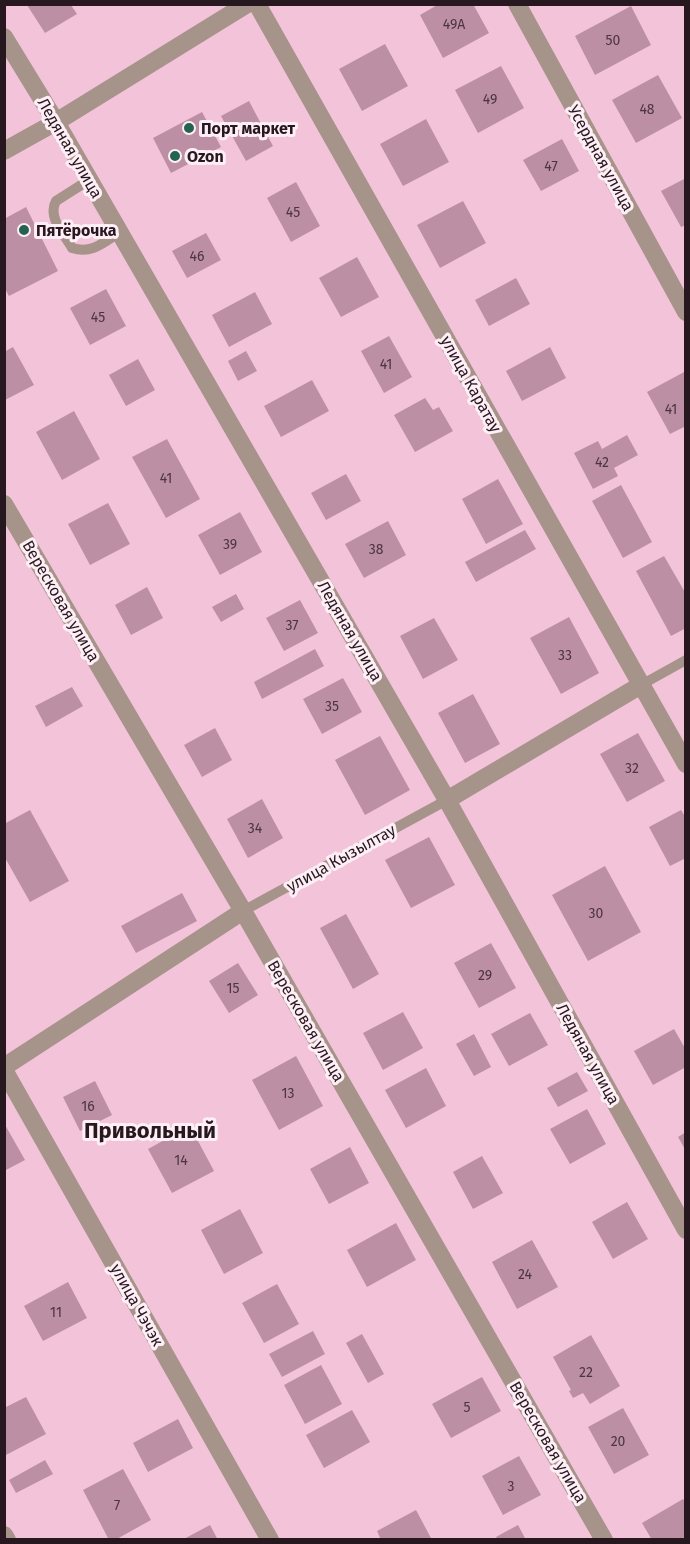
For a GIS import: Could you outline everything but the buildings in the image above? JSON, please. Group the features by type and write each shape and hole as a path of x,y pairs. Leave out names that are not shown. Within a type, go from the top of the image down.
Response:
{"street":[{"path":"4,151 56,122 247,4"},
{"name":"улица Каратау","path":"256,4 686,764"},
{"name":"Усердная улица","path":"517,4 686,312"},
{"name":"Ледяная улица","path":"4,37 120,232 447,800 686,1230"},
{"name":"Вересковая улица","path":"4,504 243,911 604,1539"},
{"name":"улица Кызылтау","path":"447,800 641,685"},
{"name":"улица Кызылтау","path":"4,1069 243,911"},
{"name":"улица Чэчэк","path":"4,1069 270,1539"},
{"path":"4,1535 7,1539"}],"lane":[{"path":"89,180 56,201 53,207 52,214 67,240 72,248 83,251 92,249 120,232"},
{"name":"улица Кызылтау","path":"641,685 686,660"},
{"name":"улица Кызылтау","path":"243,911 447,800"}],"place":[{"name":"Порт маркет","path":"189,128"},
{"name":"Ozon","path":"175,156"},
{"name":"Пятёрочка","path":"24,230"}],"district":[{"name":"Привольный","path":"150,1130"}]}
